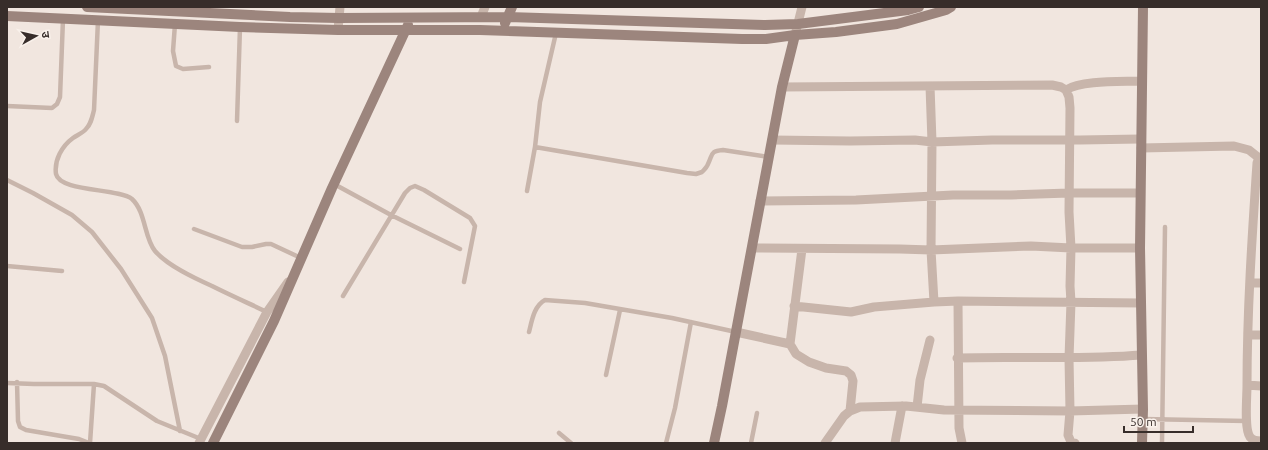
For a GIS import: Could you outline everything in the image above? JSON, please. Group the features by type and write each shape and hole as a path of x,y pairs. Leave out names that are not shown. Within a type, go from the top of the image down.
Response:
{"main road":[{"path":"87,7 147,8 339,18 507,17 683,23 798,24 908,10 919,7"},
{"path":"502,30 512,7"},
{"path":"7,16 338,30 502,30 766,39 897,24 946,10 951,7"},
{"path":"1142,443 1143,414 1140,193 1143,7"},
{"path":"213,443 274,321 334,184 411,17"},
{"path":"714,443 782,87 795,35"}],"street":[{"path":"338,30 340,7"},
{"path":"481,17 485,7"},
{"path":"795,35 802,7"},
{"path":"1066,90 1073,86 1087,84 1142,81"},
{"path":"930,86 932,142 931,250 934,302"},
{"path":"782,87 1052,86 1061,87 1066,90 1069,97 1068,212 1071,248 1071,302 1070,411 1068,435 1071,443"},
{"path":"772,140 915,140 932,142 1069,140 1234,146 1249,150 1260,158 1257,163 1250,265 1246,421 1249,437 1254,441 1261,441"},
{"path":"760,201 856,200 953,195 1140,193"},
{"path":"752,248 931,250 1031,246 1071,248 1140,248"},
{"path":"802,249 790,344 796,354 809,362 826,368 846,371 851,375 853,381 850,411"},
{"path":"200,441 267,312 293,275"},
{"path":"1250,283 1261,283"},
{"path":"958,301 958,410 962,443"},
{"path":"794,306 851,312 874,307 958,301 1141,303"},
{"path":"736,332 790,344"},
{"path":"1248,335 1261,335"},
{"path":"917,407 920,380 930,340"},
{"path":"957,358 1105,358 1141,355"},
{"path":"1247,385 1261,386"},
{"path":"825,443 844,416 850,411 868,406 902,406 958,410 1070,411 1143,414"},
{"path":"894,443 902,406"}],"lane":[{"path":"7,106 52,108 57,104 60,97 63,19"},
{"path":"98,20 94,110 91,123 85,131 73,138 60,151 56,164 56,176 61,182 115,193 131,198 139,207 154,250 163,258 186,273 267,312"},
{"path":"176,24 173,51 176,66 183,69 209,67"},
{"path":"237,121 240,26"},
{"path":"527,192 535,147 540,102 556,33"},
{"path":"535,147 696,174 702,172 708,165 712,154 717,150 769,157"},
{"path":"7,180 33,193 72,216 92,232 121,269 152,318 165,356 180,430"},
{"path":"334,184 391,215 460,249"},
{"path":"343,296 405,193 410,188 415,186 424,190 473,221 475,226 464,282"},
{"path":"1162,443 1165,227"},
{"path":"194,229 242,247 271,244 301,258"},
{"path":"7,266 62,271"},
{"path":"529,332 536,309 540,303 545,300 585,303 672,318 736,332"},
{"path":"606,375 620,310"},
{"path":"666,443 675,408 691,322"},
{"path":"18,382 18,421 20,427 26,430 79,439 90,443 94,384"},
{"path":"7,383 94,384 104,386 157,421 180,430 200,441"},
{"path":"751,443 757,413"},
{"path":"1143,414 1162,419 1246,421"},
{"path":"559,433 570,443"}]}
